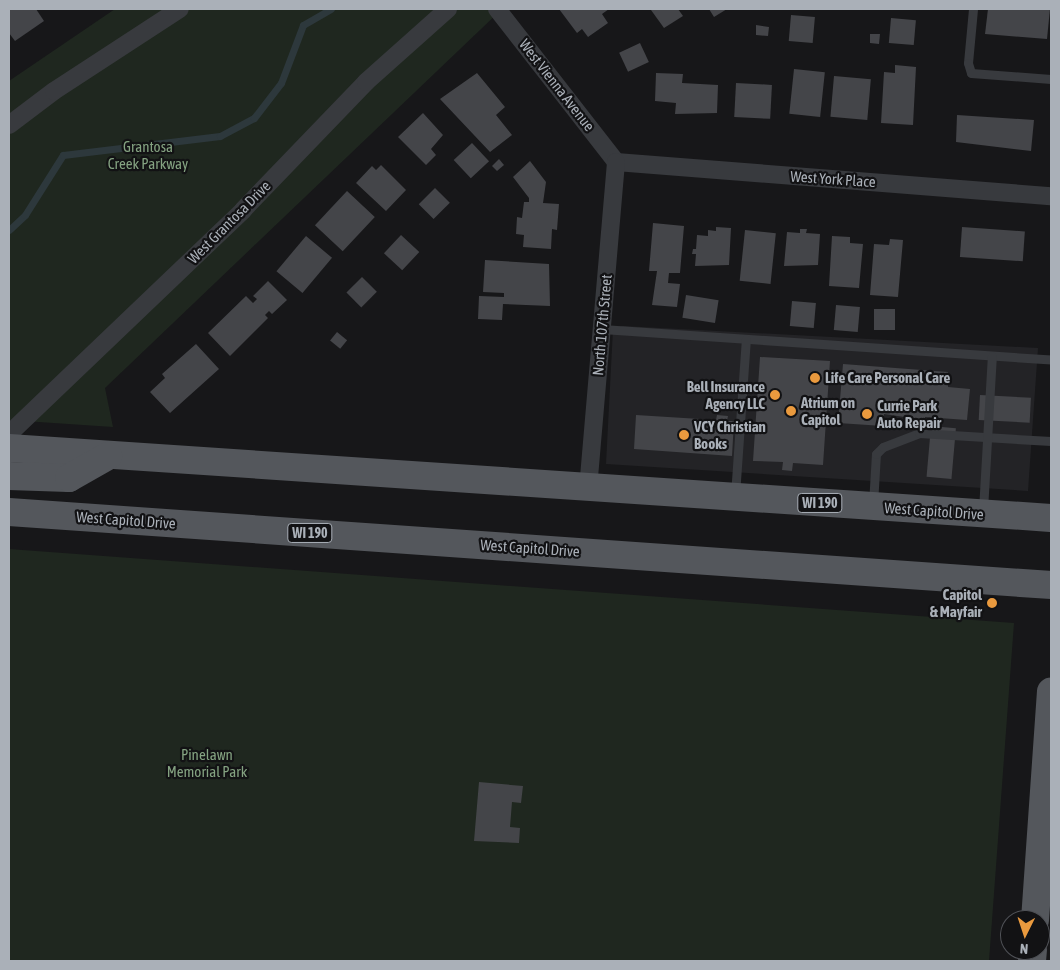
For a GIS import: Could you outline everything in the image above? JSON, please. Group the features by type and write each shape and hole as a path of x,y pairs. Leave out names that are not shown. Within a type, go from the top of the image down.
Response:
{"main road":[{"name":"West Capitol Drive","path":"9,448 588,489 1051,518"},
{"path":"9,476 69,478 108,456"},
{"name":"West Capitol Drive","path":"9,512 1051,585"},
{"path":"1036,910 1051,692"}],"street":[{"path":"9,125 54,91 180,9"},
{"name":"West Grantosa Drive","path":"9,434 243,210 366,82 448,9"},
{"name":"West Vienna Avenue","path":"498,9 616,162"},
{"name":"West York Place","path":"616,162 1051,196"},
{"name":"North 107th Street","path":"588,489 616,162"}],"lane":[{"path":"972,9 968,64 971,73 1051,79"},
{"path":"602,329 1051,360"},
{"path":"735,498 746,339"},
{"path":"982,514 992,356"},
{"path":"873,507 876,454 883,447 919,433 1051,441"}],"shaded area":[{"path":"623,326 1038,348 1028,491 606,464 613,329"}],"green space":[{"name":"Grantosa Creek Parkway","path":"115,9 502,9 105,388 113,427 9,420 9,81"},
{"name":"Pinelawn Memorial Park","path":"9,549 1014,623 989,961 9,961"}],"building":[{"path":"9,9 36,9 44,21 15,41 9,33"},
{"path":"559,9 609,9 602,14 608,23 588,37 582,29 577,33"},
{"path":"678,9 683,16 664,28 651,10"},
{"path":"709,9 727,9 714,17"},
{"path":"988,9 1050,9 1047,39 985,34"},
{"path":"791,15 815,17 813,43 789,41"},
{"path":"891,18 916,20 914,45 889,43"},
{"path":"756,25 769,27 768,36 756,35"},
{"path":"870,34 880,34 879,44 870,43"},
{"path":"640,43 649,62 628,72 619,53"},
{"path":"895,65 916,67 913,125 881,123 884,72 895,73"},
{"path":"794,69 825,72 820,117 789,114"},
{"path":"477,73 505,107 496,115 512,135 490,152 440,99"},
{"path":"656,73 683,74 682,83 718,85 717,113 675,114 676,103 655,101"},
{"path":"834,76 871,79 867,120 830,117"},
{"path":"736,83 772,85 770,119 734,117"},
{"path":"423,113 443,135 431,149 436,155 426,165 398,137"},
{"path":"957,115 1034,120 1031,151 956,142"},
{"path":"472,143 489,161 471,178 454,160"},
{"path":"499,159 504,165 497,171 492,166"},
{"path":"530,161 546,182 543,203 559,204 557,230 552,229 551,249 523,247 524,235 516,234 517,217 522,218 524,202 529,202 529,198 513,177"},
{"path":"381,165 406,190 386,211 356,183 372,166 376,170"},
{"path":"435,188 450,203 434,219 419,204"},
{"path":"347,191 375,217 343,251 315,225"},
{"path":"653,223 684,226 680,273 669,273 668,283 680,284 677,307 652,305 657,271 649,271"},
{"path":"716,227 731,228 729,265 695,266 696,254 692,254 693,249 696,249 697,235 708,236 708,230 716,231"},
{"path":"962,227 1025,231 1023,261 960,257"},
{"path":"800,229 807,229 806,233 820,234 818,265 784,266 787,232 800,233"},
{"path":"745,230 776,233 770,284 740,281"},
{"path":"401,235 419,252 402,270 384,253"},
{"path":"306,236 332,258 302,293 276,271"},
{"path":"832,236 850,237 850,243 863,244 859,288 829,286"},
{"path":"890,239 903,240 898,297 870,295 874,244 889,245"},
{"path":"485,260 549,264 550,306 503,304 502,320 478,319 479,296 504,297 504,293 483,292"},
{"path":"362,277 377,292 361,307 346,293"},
{"path":"268,281 287,300 272,314 269,311 265,315 268,318 230,356 208,333 246,296 253,303 257,299 253,296"},
{"path":"686,295 719,300 715,323 682,318"},
{"path":"792,301 816,303 814,328 790,326"},
{"path":"836,305 860,307 858,332 834,330"},
{"path":"874,309 895,309 895,330 874,330"},
{"path":"337,332 347,340 340,349 330,341"},
{"path":"196,344 219,369 170,413 150,392 165,378 162,374"},
{"name":"Atrium on Capitol","path":"760,357 830,361 823,465 793,463 792,471 782,470 783,462 753,461"},
{"path":"843,364 948,372 948,387 970,389 967,420 925,417 925,420 884,414 883,426 838,423"},
{"path":"980,395 1031,398 1030,423 979,420"},
{"name":"VCY Christian Books","path":"636,415 716,420 717,415 728,416 727,421 734,421 732,456 634,449"},
{"path":"931,426 956,428 951,479 927,477"},
{"path":"479,782 523,786 521,803 512,802 510,827 520,828 519,843 474,841"}],"waterway":[{"path":"9,230 25,215 63,155 220,136 254,118 281,83 303,25 331,9"}],"place":[{"name":"Life Care Personal Care","path":"815,378"},
{"name":"Bell Insurance Agency LLC","path":"775,395"},
{"name":"Atrium on Capitol","path":"791,411"},
{"name":"Currie Park Auto Repair","path":"867,414"},
{"name":"VCY Christian Books","path":"684,435"},
{"name":"Capitol & Mayfair","path":"992,603"}]}
